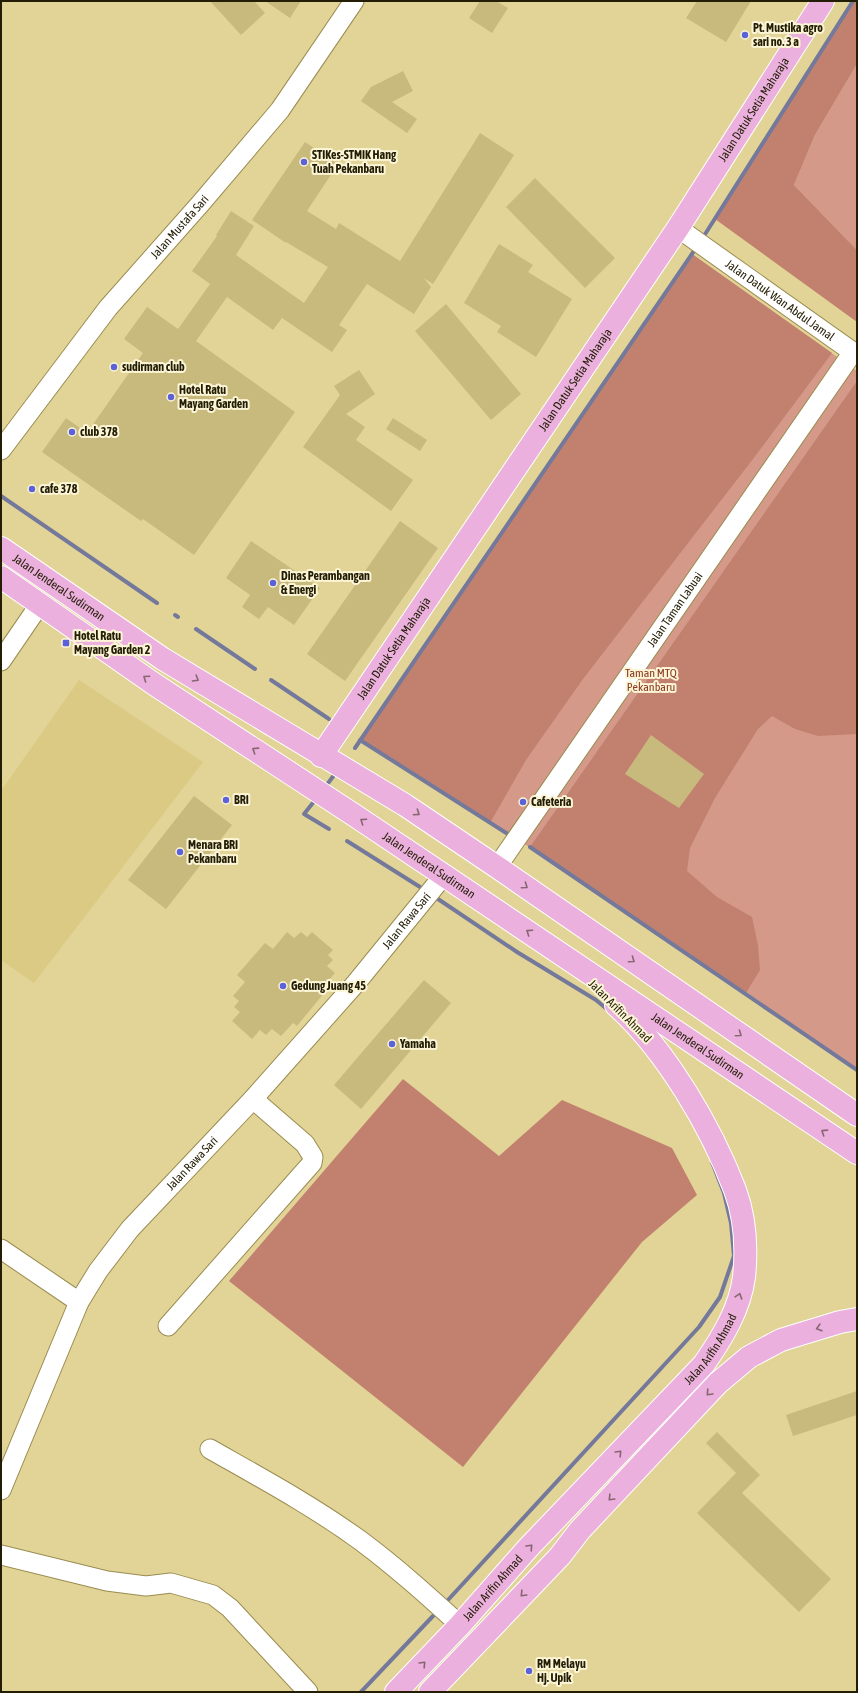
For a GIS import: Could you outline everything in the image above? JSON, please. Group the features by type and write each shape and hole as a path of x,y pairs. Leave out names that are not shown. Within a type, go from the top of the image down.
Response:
{"main road":[{"name":"Jalan Datuk Setia Maharaja","path":"321,756 692,238 823,1"},
{"name":"Jalan Jenderal Sudirman","path":"1,548 163,659 321,756 405,805 857,1115"},
{"name":"Jalan Jenderal Sudirman","path":"1,577 154,684 444,875 562,954 603,984 857,1153"},
{"name":"Jalan Arifin Ahmad","path":"396,1692 460,1625 528,1548 704,1364 727,1329 740,1294 744,1277 746,1242 735,1191 700,1119 672,1070 632,1019 562,954"},
{"name":"Jalan Arifin Ahmad","path":"430,1692 560,1556 580,1530 718,1383 749,1357 781,1340 840,1322 857,1319"}],"street":[{"name":"Jalan Mustafa Sari","path":"1,450 108,308 280,110 354,1"},
{"name":"Jalan Datuk Wan Abdul Jamal","path":"692,238 855,353"},
{"name":"Jalan Taman Labuai","path":"497,867 855,353"},
{"path":"1,661 40,604"},
{"name":"Jalan Rawa Sari","path":"1,1490 79,1302 98,1271 130,1229 253,1099 356,984 444,875"},
{"path":"168,1326 312,1163 313,1157 305,1144 253,1099"},
{"path":"1,1249 79,1302"},
{"path":"210,1449 276,1486 360,1540 389,1562 460,1625"},
{"path":"1,1555 107,1581 146,1586 171,1583 213,1595 230,1608 308,1692"}],"shaded area":[{"path":"79,680 203,762 34,983 1,960 1,791"}],"green space":[{"path":"853,1 857,1 857,64 815,135 794,185 857,250 857,322 715,219"},
{"path":"857,64 857,250 794,185 815,135"},
{"name":"Taman MTQ Pekanbaru","path":"692,254 857,371 857,1070 534,850 360,740"},
{"path":"692,254 832,353 753,459 583,679 526,760 490,823 360,740"},
{"path":"857,381 857,734 818,736 795,729 772,716 758,729 715,798 690,848 687,871 717,897 752,917 758,945 760,970 746,993 530,847"},
{"path":"403,1079 499,1156 562,1100 672,1148 697,1195 642,1242 463,1467 229,1281"}],"building":[{"path":"210,1 254,1 265,13 241,35"},
{"path":"265,1 301,1 290,18"},
{"path":"480,1 496,1 508,8 492,33 469,18"},
{"path":"697,1 751,1 726,42 686,18"},
{"path":"403,71 413,91 392,102 417,119 407,133 361,101 371,87"},
{"path":"480,133 514,155 433,284 424,278 431,287 414,314 367,284 339,325 347,330 332,352 282,318 273,330 227,297 196,341 295,412 194,555 143,519 141,521 42,452 66,418 87,433 143,353 124,339 147,307 178,329 210,284 192,271 217,236 216,235 231,211 254,226 236,255 304,303 328,267 286,243 252,220 305,142 338,164 307,211 336,229 339,223 400,261"},
{"path":"535,178 615,258 585,288 506,207"},
{"path":"499,244 533,265 528,272 572,299 536,357 497,332 501,326 464,303"},
{"path":"446,304 521,394 491,420 415,331"},
{"path":"359,370 375,394 346,414 365,427 356,440 413,480 391,511 303,447 340,395 334,386"},
{"path":"393,418 427,440 420,451 386,429"},
{"path":"400,521 438,548 345,681 307,654"},
{"name":"Dinas Perambangan & Energi","path":"251,541 320,588 294,625 268,607 259,619 242,607 250,595 226,578"},
{"path":"651,735 704,774 679,808 625,774"},
{"name":"Menara BRI Pekanbaru","path":"194,796 232,825 166,909 128,880"},
{"name":"Gedung Juang 45","path":"287,932 294,938 301,932 307,937 312,932 333,950 328,955 333,960 327,966 335,973 320,990 324,993 297,1026 293,1023 281,1036 272,1029 266,1035 260,1030 252,1039 232,1021 240,1012 234,1007 239,1001 233,996 245,982 237,975 265,943 273,949"},
{"name":"Yamaha","path":"424,980 451,1003 361,1109 334,1085"},
{"path":"857,1391 857,1415 793,1436 786,1415"},
{"path":"717,1432 760,1475 742,1493 831,1579 799,1612 697,1513 736,1473 706,1443"}],"waterway":[{"path":"702,239 853,1"},
{"path":"355,748 696,248"},
{"path":"1,496 157,603"},
{"path":"196,629 255,669"},
{"path":"271,680 329,719"},
{"path":"360,740 511,836"},
{"path":"326,786 337,771"},
{"path":"316,799 304,814 329,829"},
{"path":"347,841 420,887"},
{"path":"530,847 857,1070"},
{"path":"438,899 517,952 596,1000 608,1010"},
{"path":"448,1600 699,1327 720,1297 734,1256 731,1223 724,1193 712,1162"},
{"path":"361,1692 433,1616"}],"place":[{"name":"Pt. Mustika agro sari no. 3 a","path":"745,35"},
{"name":"STIKes-STMIK Hang Tuah Pekanbaru","path":"304,162"},
{"name":"sudirman club","path":"114,367"},
{"name":"Hotel Ratu Mayang Garden","path":"171,397"},
{"name":"club 378","path":"72,432"},
{"name":"cafe 378","path":"32,489"},
{"name":"Dinas Perambangan & Energi","path":"273,583"},
{"name":"Hotel Ratu Mayang Garden 2","path":"66,643"},
{"name":"BRI","path":"226,800"},
{"name":"Cafeteria","path":"523,802"},
{"name":"Menara BRI Pekanbaru","path":"180,852"},
{"name":"Gedung Juang 45","path":"283,986"},
{"name":"Yamaha","path":"392,1044"},
{"name":"RM Melayu Hj. Upik","path":"529,1671"}]}
